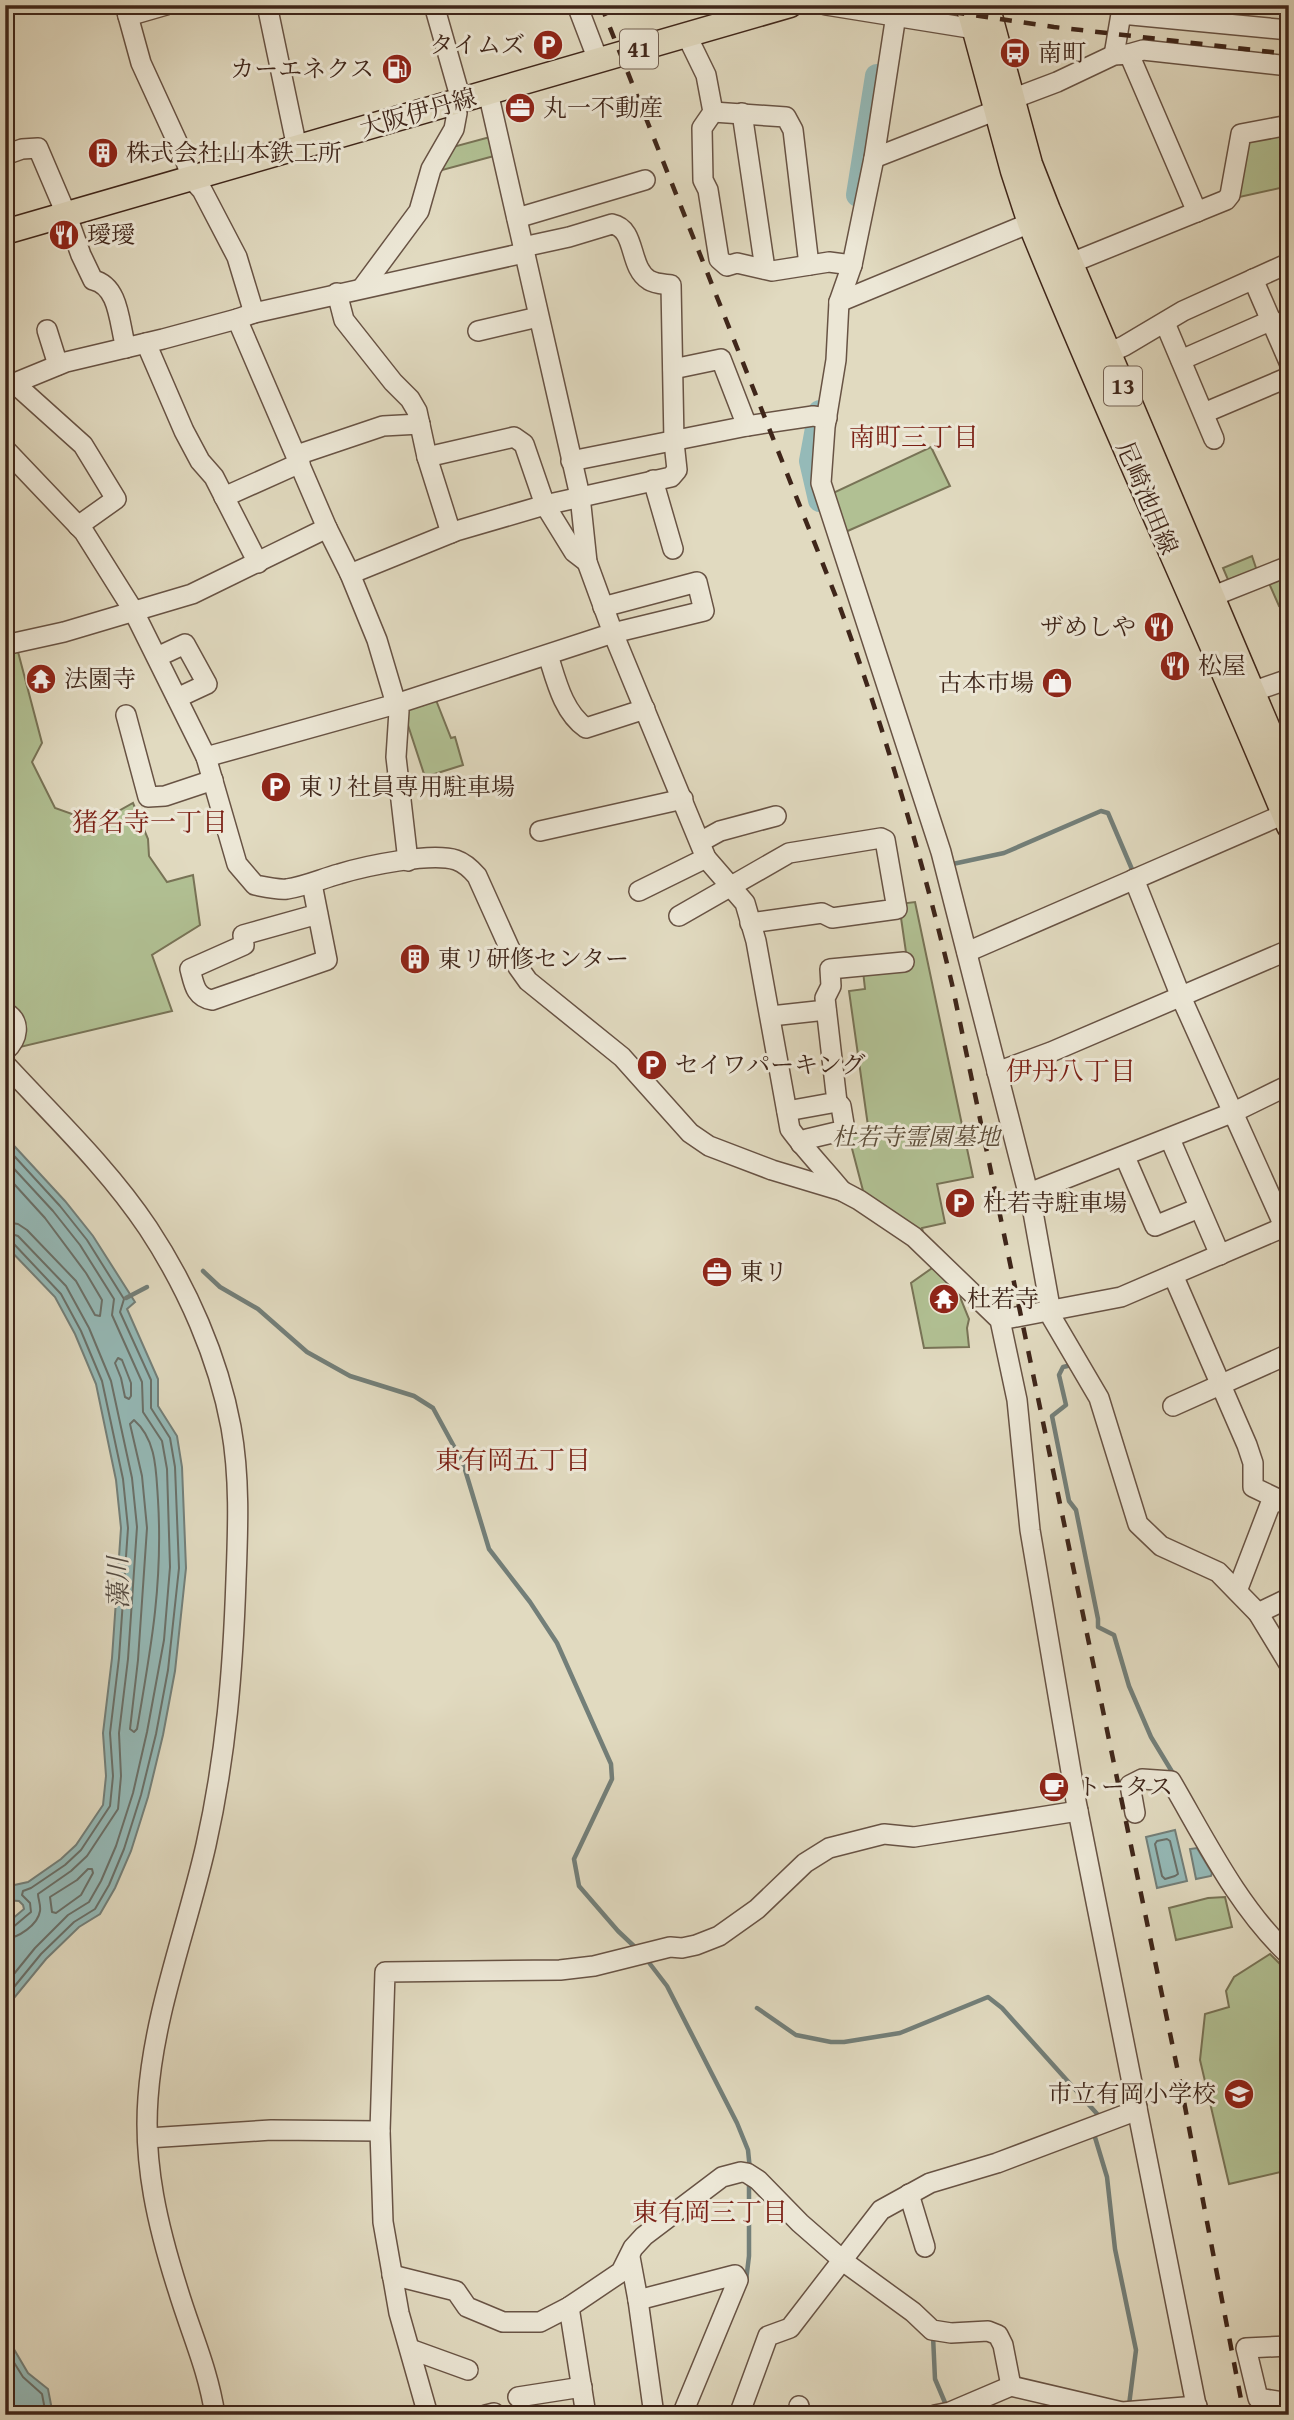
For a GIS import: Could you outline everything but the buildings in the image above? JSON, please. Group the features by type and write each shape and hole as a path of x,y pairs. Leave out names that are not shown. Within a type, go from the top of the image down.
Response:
{"main road":[{"name":"大阪伊丹線","path":"5,232 790,5"},
{"name":"尼崎池田線","path":"968,5 1004,104 1070,264 1099,357 1193,604 1289,778"},
{"name":"尼崎池田線","path":"987,5 1004,104 1030,223 1099,357 1211,597 1287,818"}],"street":[{"path":"166,5 127,11 141,63 186,159 192,178 202,190 237,257 246,316 299,459 377,640 399,711 396,757 408,861"},
{"path":"267,5 297,148"},
{"path":"362,288 419,211 431,169 454,129 458,101 433,5"},
{"path":"577,5 598,61"},
{"path":"826,5 975,29"},
{"path":"1197,212 1121,55 1121,13 1289,30"},
{"path":"896,15 874,158 852,265 839,302 836,360 821,483 941,852 1029,1193 1052,1318 1099,1398 1138,1524 1161,1546 1218,1572 1258,1613 1289,1664"},
{"path":"687,36 706,75 713,112 702,128 703,180 708,190 719,259 727,266 737,264 772,271 829,262 852,265"},
{"path":"874,158 1121,55 1143,51 1289,66"},
{"path":"488,92 580,496 587,562 613,633 703,850 745,903 756,941 771,1016 790,1129 842,1191"},
{"path":"713,112 786,117 793,130 809,265"},
{"path":"742,113 765,269"},
{"path":"1070,264 1226,200 1230,195 1241,134 1289,125"},
{"path":"5,155 22,149 38,148 93,280 102,282 111,292 126,348"},
{"path":"517,218 645,180"},
{"path":"839,302 1030,223"},
{"path":"78,526 116,499 83,445 10,385 58,365 246,316 523,250 612,224 623,228 637,266 644,276 654,282 671,285 677,470 671,477 580,496 450,533 350,574"},
{"path":"1099,357 1183,311 1289,263"},
{"path":"1253,279 1289,362"},
{"path":"337,293 344,320 417,411 427,457 450,533"},
{"path":"478,331 538,317"},
{"path":"1181,360 1272,320"},
{"path":"1165,323 1214,439"},
{"path":"47,330 58,365"},
{"path":"146,343 184,431 224,497 258,563"},
{"path":"673,369 721,359 747,426"},
{"path":"1204,413 1289,377"},
{"path":"571,461 747,426 813,416 827,418"},
{"path":"224,497 299,459 383,426 420,424"},
{"path":"427,457 514,437 524,443 545,505 574,552 587,562"},
{"path":"5,449 78,526 133,610 205,757 237,864 255,885 283,889 312,884 337,874 408,861 439,856 458,860 477,876 528,981 622,1057 690,1133 721,1151 842,1191 859,1200 914,1237 1000,1320 1017,1400 1030,1530 1078,1811 1198,2410 1122,2412 1011,2386 945,2414"},
{"path":"653,480 675,540"},
{"path":"5,645 64,632 191,594 327,528"},
{"path":"1211,597 1289,566"},
{"path":"205,757 396,704 613,633 704,611 697,582 603,607"},
{"path":"157,657 186,643 206,684 177,698"},
{"path":"548,654 563,697 576,721 586,728 645,709"},
{"path":"1243,695 1289,679"},
{"path":"126,715 148,797 165,796 212,780"},
{"path":"540,831 683,799"},
{"path":"639,891 703,850 720,831 776,816"},
{"path":"967,953 1134,879 1287,818"},
{"path":"679,916 789,853 881,838 885,840 897,909 832,918 822,913 750,923"},
{"path":"1000,1320 1121,1297 1287,1230 1181,997 1134,879"},
{"path":"312,884 318,914 327,960 212,1000 202,998 194,988 190,969 244,946 243,935 318,914"},
{"path":"997,1072 1051,1052 1289,950"},
{"path":"801,1144 807,1139 845,1130 841,1106 837,1102 825,1010 825,998 831,986 830,969 904,962"},
{"path":"771,1016 825,1010"},
{"path":"5,1012 15,1021 18,1032 11,1046 5,1051"},
{"path":"5,1064 115,1183 148,1228 176,1275 198,1320 231,1426 237,1478 238,1520 233,1677 225,1742 206,1844 152,2057 148,2101 150,2178 157,2220 179,2294 205,2364 215,2415"},
{"path":"1029,1193 1170,1139 1289,1085"},
{"path":"786,1111 837,1102"},
{"path":"1170,1139 1220,1255"},
{"path":"1125,1157 1155,1226 1199,1208"},
{"path":"1173,1275 1253,1463 1253,1487 1284,1498"},
{"path":"1173,1406 1289,1354"},
{"path":"1237,1591 1270,1505 1284,1498"},
{"path":"1258,1613 1289,1598"},
{"path":"1135,1813 1130,1785 1142,1779 1171,1781 1234,1887 1267,1934 1289,1955"},
{"path":"428,2415 399,2313 383,2222 380,2131 385,1972 560,1970 594,1966 670,1947 696,1945 719,1936 757,1909 805,1863 829,1849 884,1834 925,1835 1078,1811"},
{"path":"738,2415 768,2336 790,2328 881,2210 930,2183 997,2164 1127,2114 1137,2107"},
{"path":"148,2138 271,2130 380,2131"},
{"path":"392,2274 456,2291 467,2307 503,2322 540,2322 569,2307 621,2272 633,2248 644,2236 722,2177 736,2172 750,2175 769,2190 800,2223 842,2260 936,2332 988,2331 998,2335 1003,2345 1011,2386"},
{"path":"909,2194 925,2247"},
{"path":"630,2257 654,2415"},
{"path":"638,2300 735,2275 738,2280 682,2415"},
{"path":"569,2307 586,2415"},
{"path":"1289,2346 1246,2348 1258,2398 1289,2403"},
{"path":"410,2349 468,2370"},
{"path":"518,2397 582,2387"}],"green space":[{"path":"1289,131 1289,186 1235,198 1248,139"},
{"path":"490,137 494,156 435,172 449,148"},
{"path":"931,447 950,486 843,533 833,493"},
{"path":"1252,556 1257,571 1229,582 1223,568"},
{"path":"1289,572 1289,602 1279,606 1268,581"},
{"path":"17,648 42,743 32,762 55,808 97,823 133,803 148,839 149,856 167,882 193,875 200,925 152,955 172,1011 16,1048 5,1037 5,649"},
{"path":"434,695 451,738 455,737 463,765 425,777 403,710"},
{"name":"杜若寺霊園墓地","path":"915,902 973,1177 937,1184 945,1223 922,1228 924,1237 866,1202 849,1137 869,1133 849,991 865,989 863,971 908,966 899,904"},
{"name":"杜若寺","path":"935,1266 956,1287 969,1319 969,1347 924,1348 911,1283"},
{"path":"1225,1897 1232,1927 1176,1940 1169,1908 1208,1898"},
{"path":"1270,1954 1289,1973 1289,2170 1229,2184 1200,2060 1205,2014 1229,2007 1226,1991 1234,1977"}],"water":[{"name":"藻川","path":"5,1136 65,1201 93,1236 135,1302 127,1309 158,1379 158,1406 177,1436 182,1467 186,1568 175,1671 163,1735 131,1851 100,1914 79,1927 46,1959 5,2009 5,1925 24,1909 19,1901 5,1900 5,1887 28,1882 61,1859 76,1845 103,1805 106,1776 103,1733 112,1658 121,1528 116,1480 96,1384 75,1334 55,1297 5,1245"},
{"path":"1175,1830 1187,1881 1157,1888 1146,1837"},
{"path":"1197,1848 1212,1873 1211,1876 1196,1879 1190,1849"},
{"path":"5,2334 28,2373 48,2389 53,2415 5,2415"}],"waterway":[{"path":"858,195 877,76"},
{"path":"820,412 811,461 820,500"},
{"path":"948,865 1004,853 1101,811 1108,813 1134,874"},
{"path":"203,1271 220,1287 258,1309 307,1352 350,1376 414,1396 433,1408 463,1463 489,1549 530,1602 557,1643 611,1764 612,1779 574,1859 579,1886 636,1948"},
{"path":"126,1298 147,1287"},
{"path":"1072,1365 1063,1367 1059,1375 1066,1405 1052,1416 1069,1501 1076,1510 1098,1627 1114,1635 1129,1686 1151,1737 1174,1775"},
{"path":"647,1960 667,1986 737,2123 748,2150 750,2170"},
{"path":"757,2008 796,2035 844,2042 900,2033 988,1997 1002,2008 1099,2116"},
{"path":"1094,2134 1107,2177 1115,2249 1136,2350 1129,2405"},
{"path":"746,2281 749,2256 749,2182"},
{"path":"933,2336 935,2379 946,2405"}],"railway":[{"path":"601,5 838,602 886,744 928,887 952,984 1182,2091 1244,2415"},
{"path":"905,5 1054,27 1289,54"}],"place":[{"name":"タイムズ","path":"548,45"},
{"name":"南町","path":"1015,53"},
{"name":"カーエネクス","path":"397,69"},
{"name":"丸一不動産","path":"520,108"},
{"name":"株式会社山本鉄工所","path":"103,153"},
{"name":"璦璦","path":"64,235"},
{"name":"ザめしや","path":"1159,627"},
{"name":"松屋","path":"1175,666"},
{"name":"法園寺","path":"41,679"},
{"name":"古本市場","path":"1057,683"},
{"name":"東リ社員専用駐車場","path":"276,787"},
{"name":"東リ研修センター","path":"415,959"},
{"name":"セイワパーキング","path":"652,1065"},
{"name":"杜若寺駐車場","path":"960,1203"},
{"name":"東リ","path":"717,1272"},
{"name":"杜若寺","path":"944,1299"},
{"name":"トータス","path":"1054,1787"},
{"name":"市立有岡小学校","path":"1239,2094"}],"district":[{"name":"南町三丁目","path":"914,437"},
{"name":"猪名寺一丁目","path":"150,822"},
{"name":"伊丹八丁目","path":"1071,1071"},
{"name":"東有岡五丁目","path":"513,1460"},
{"name":"東有岡三丁目","path":"710,2212"}]}
